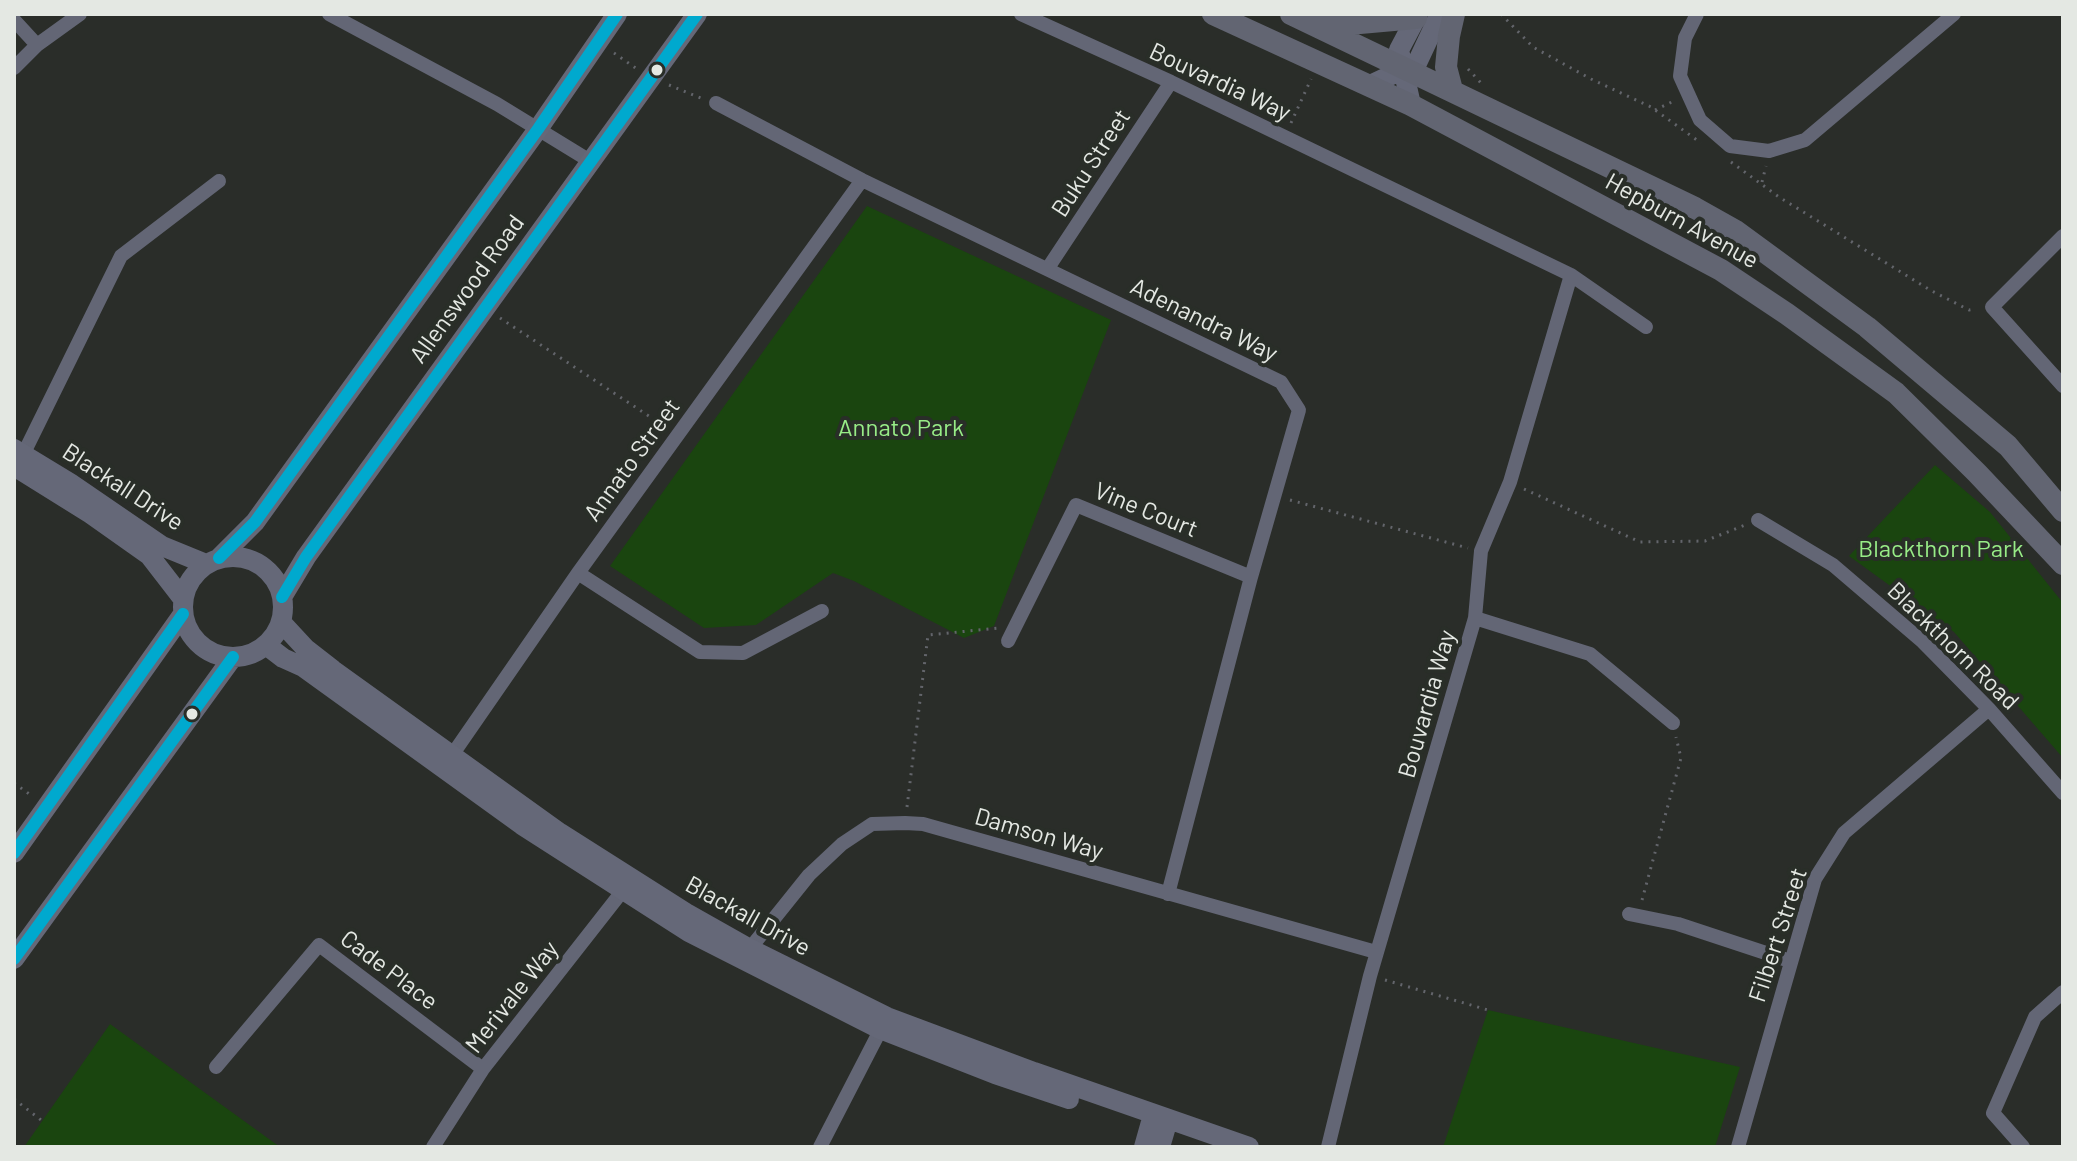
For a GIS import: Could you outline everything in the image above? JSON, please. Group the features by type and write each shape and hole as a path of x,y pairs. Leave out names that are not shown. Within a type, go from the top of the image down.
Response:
{"main road":[{"name":"Hepburn Avenue","path":"1213,14 1411,105 1721,270 1896,393 2063,564"},
{"name":"Hepburn Avenue","path":"1291,14 1695,208 1736,231 1867,327 2008,446 2063,511"},
{"path":"1291,14 1335,24 1382,22 1417,16"},
{"path":"1452,90 1446,67 1454,14"}],"street":[{"path":"14,68 37,45 80,14"},
{"path":"329,14 590,161"},
{"name":"Allenswood Road","path":"212,561 255,522 538,129 617,14"},
{"name":"Allenswood Road","path":"282,597 306,557 697,14"},
{"name":"Bouvardia Way","path":"1021,14 1171,82 1571,275 1646,327"},
{"path":"1370,85 1417,63 1440,14"},
{"path":"1697,14 1685,38 1680,76 1700,120 1730,146 1769,151 1805,140 1954,14"},
{"path":"1411,105 1399,50 1417,16"},
{"path":"14,20 37,45"},
{"name":"Buku Street","path":"1048,268 1171,82"},
{"name":"Adenandra Way","path":"716,103 862,180 1281,382 1299,410 1251,577 1168,894"},
{"name":"Annato Street","path":"447,762 578,573 862,180"},
{"path":"17,459 121,256 219,181"},
{"path":"2063,236 1992,307 2063,386"},
{"name":"Bouvardia Way","path":"1328,1147 1376,952 1475,618 1481,551 1510,482 1571,275"},
{"name":"Blackall Drive","path":"17,459 162,546 212,561"},
{"name":"Blackall Drive","path":"17,459 149,555 183,607"},
{"name":"Vine Court","path":"1008,641 1076,505 1251,577"},
{"name":"Blackthorn Road","path":"1758,520 1833,565 1923,642 1989,709 2063,793"},
{"path":"14,853 183,607 189,583 212,561 234,556 256,562 274,577 282,597 281,622 266,645 254,653 233,657 217,655 197,642 188,630 183,607"},
{"path":"578,573 700,652 743,653 822,611"},
{"path":"1475,618 1590,654 1673,723"},
{"name":"Blackall Drive","path":"281,622 306,649 447,762"},
{"name":"Blackall Drive","path":"266,645 560,833 627,885 745,954 995,1074 1156,1132 1209,1147"},
{"path":"14,959 233,657"},
{"name":"Filbert Street","path":"1738,1147 1815,879 1844,833 1989,709"},
{"name":"Damson Way","path":"745,954 809,875 842,844 872,824 905,823 923,824 1376,952"},
{"name":"Merivale Way","path":"433,1147 483,1069 627,885"},
{"path":"1633,914 1678,924 1790,961"},
{"name":"Cade Place","path":"216,1067 319,945 483,1069"},
{"path":"2023,1147 1993,1113 2035,1017 2063,992"},
{"path":"820,1147 884,1023"},
{"name":"Blackall Drive","path":"1156,1132 1249,1147"}],"path":[{"path":"1501,14 1533,47 1655,110 1711,150"},
{"path":"1655,110 1687,94"},
{"path":"1721,156 1779,197 1930,290 1969,310 1992,307"},
{"path":"486,309 677,435"},
{"path":"1510,482 1640,542 1705,541 1758,520"},
{"path":"1275,496 1481,551"},
{"path":"905,823 928,635 1014,626"},
{"path":"1633,914 1681,758 1673,723"},
{"path":"1370,976 1488,1010"},
{"path":"14,1099 41,1120"}],"green space":[{"name":"Annato Park","path":"867,206 1111,320 994,626 964,638 833,573 756,625 704,628 610,566"},
{"name":"Blackthorn Park","path":"1935,465 1990,512 2063,603 2063,758 1954,632 1849,556"},
{"path":"1488,1010 1740,1067 1715,1147 1443,1147"},
{"path":"110,1024 280,1147 24,1147"}],"transit line":[{"path":"219,558 255,522 538,129 617,14"},
{"path":"282,597 306,557 697,14"},
{"path":"14,853 183,614"},
{"path":"14,959 233,657"}]}
